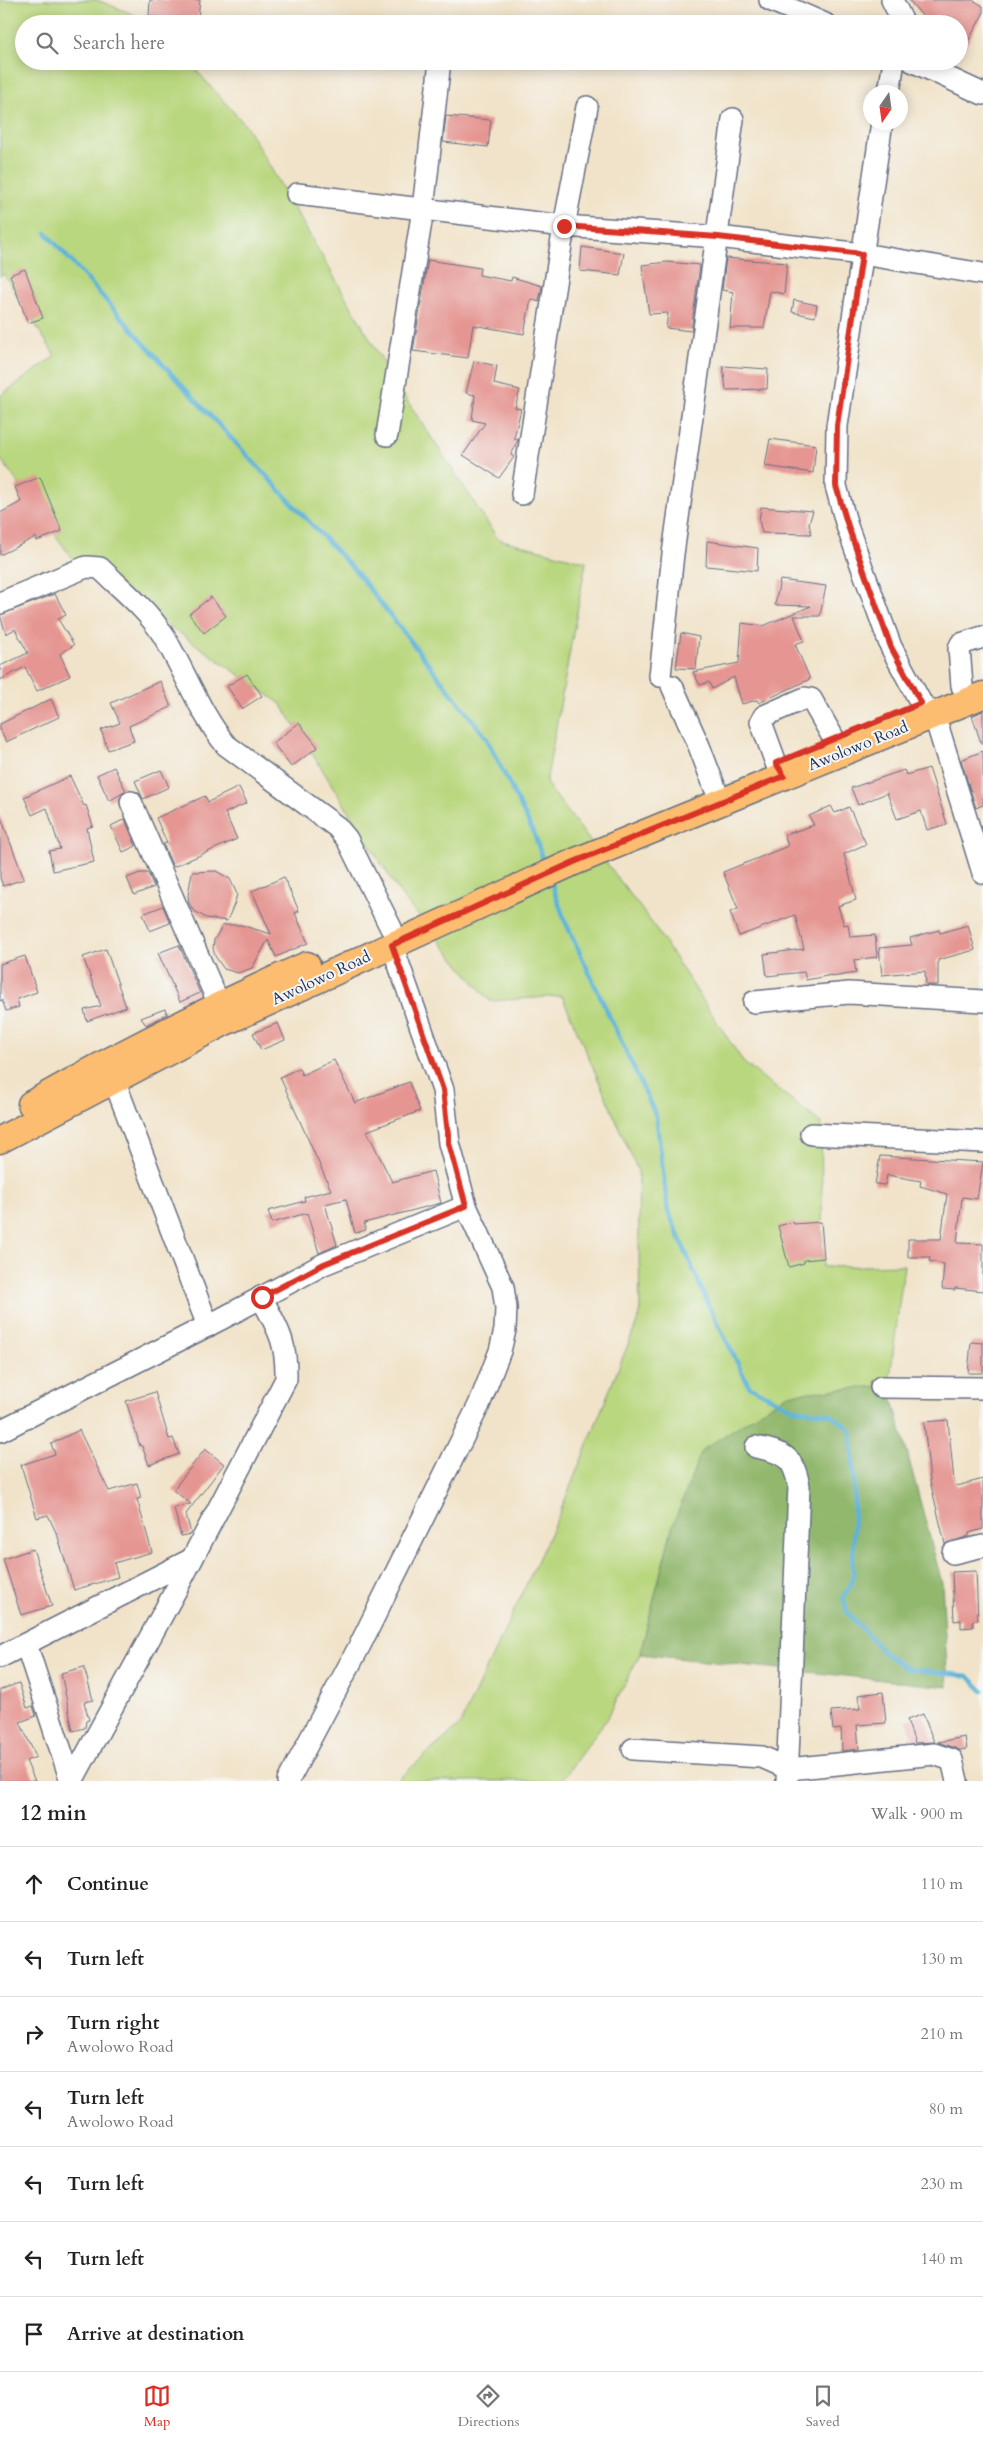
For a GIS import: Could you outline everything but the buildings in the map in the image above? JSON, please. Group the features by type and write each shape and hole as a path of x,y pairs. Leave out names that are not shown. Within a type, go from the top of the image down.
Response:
{"main road":[{"name":"Awolowo Road","path":"570,855 928,709 976,686"},
{"name":"Awolowo Road","path":"0,1121 104,1063 220,1004 392,936 715,788 780,770 834,739 928,709"},
{"name":"Awolowo Road","path":"0,1140 392,936"}],"street":[{"path":"770,0 805,15"},
{"path":"892,0 900,15"},
{"path":"387,434 423,209 439,70"},
{"path":"890,85 893,70"},
{"path":"931,70 983,94"},
{"path":"522,494 564,226 587,107"},
{"path":"715,788 699,746 666,681 673,554 733,119"},
{"path":"881,130 837,426 836,486 848,526 891,647 928,709 983,873"},
{"path":"297,194 564,226 718,237 862,254 983,274"},
{"path":"0,603 86,567 100,568 151,618 163,635 212,728 226,745 337,827 347,839 392,936 443,1090 449,1143 466,1206 503,1287 506,1308 505,1330 500,1352 479,1406 360,1645 288,1781"},
{"path":"976,686 959,648 961,644 983,637"},
{"path":"780,770 761,722 764,716 806,698 812,699 834,739"},
{"path":"131,802 220,1004"},
{"path":"754,1002 849,992 983,1001"},
{"path":"114,1080 208,1326"},
{"path":"810,1134 983,1142"},
{"path":"0,1431 208,1326 324,1264 466,1206"},
{"path":"71,1781 192,1559 286,1379 286,1358 282,1337 262,1297"},
{"path":"881,1387 983,1388"},
{"path":"756,1447 781,1452 796,1470 799,1486 788,1775"},
{"path":"952,1553 983,1546"},
{"path":"0,1657 192,1559"},
{"path":"26,1644 71,1781"},
{"path":"633,1750 762,1757 788,1775 934,1754 952,1760 957,1781"}],"green space":[{"path":"0,0 97,0 135,15 15,15 15,70 196,70 247,127 395,382 498,539 586,562 546,783 652,923 744,1063 821,1123 823,1267 904,1265 889,1385 672,1528 640,1654 608,1717 561,1781 396,1781 460,1725 558,1517 640,1315 638,1171 562,996 490,1001 403,898 281,704 72,558 0,458 0,396 55,356 4,274 0,276"},
{"path":"889,1385 942,1583 948,1687 640,1654 672,1528 702,1450 788,1394"}],"waterway":[{"path":"46,233 177,380 357,573 486,737 535,836 545,866"},
{"path":"551,882 565,921 656,1116 668,1211 707,1302 749,1386 793,1409 830,1414 851,1430 854,1482 853,1581 843,1597 847,1612 886,1655 909,1669 968,1676 983,1691"}],"route":[{"path":"262,1297 324,1264 466,1206 449,1143 443,1090 392,945 574,862 784,776 776,763 921,703 891,647 848,526 836,486 837,426 862,254 718,237 564,226"}]}
